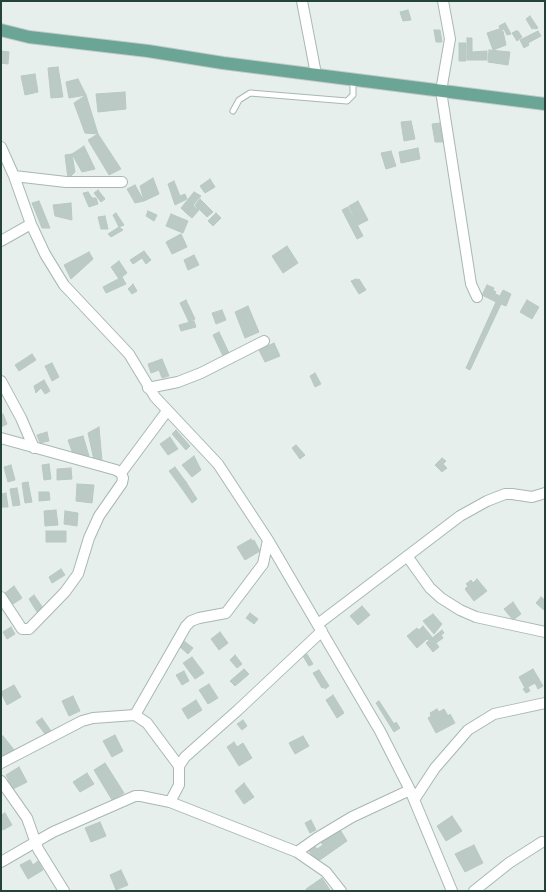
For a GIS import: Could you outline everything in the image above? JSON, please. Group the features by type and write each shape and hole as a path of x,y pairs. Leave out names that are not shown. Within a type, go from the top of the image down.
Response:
{"main road":[{"path":"1,30 29,37 148,50 223,63 545,104"}],"street":[{"path":"302,1 316,74"},
{"path":"443,1 450,39 440,91 471,284 477,297"},
{"path":"1,147 14,176 31,224 45,254 64,285 129,354 148,388 167,411 218,464 268,540 380,731 410,790 452,891"},
{"path":"14,176 66,182 122,182"},
{"path":"1,241 31,224"},
{"path":"148,388 178,382 201,373 264,340"},
{"path":"1,381 21,418 34,448"},
{"path":"1,597 22,629 25,630 29,629 54,602 78,574 99,516 122,483 121,473 167,411"},
{"path":"1,438 121,473"},
{"path":"170,802 179,785 179,766 185,757 238,710 320,628 407,556 460,516 487,501 505,494 532,497 545,493"},
{"path":"135,714 186,626 191,621 199,618 226,613 263,564 268,540"},
{"path":"407,556 430,588 441,598 460,610 476,617 545,632"},
{"path":"414,800 435,768 468,730 494,714 545,703"},
{"path":"1,762 82,721 93,718 135,714 147,723 179,766"},
{"path":"1,781 27,818 41,854 64,891"},
{"path":"297,852 352,817 410,790"},
{"path":"1,862 36,841 135,796 170,802 297,852 326,872 341,891"},
{"path":"474,891 509,863 542,842"}],"lane":[{"path":"233,111 239,100 250,93 347,102 353,95 353,79"}],"building":[{"path":"408,10 411,20 403,21 400,12"},
{"path":"530,16 538,28 532,29 526,19"},
{"path":"505,23 511,34 507,35 504,29 501,31 499,26"},
{"path":"499,29 501,32 503,31 506,45 493,50 487,33"},
{"path":"434,30 440,30 442,42 436,42"},
{"path":"518,31 522,37 517,41 512,33"},
{"path":"538,31 541,36 528,43 529,45 524,48 520,40"},
{"path":"467,38 472,38 472,52 487,51 487,60 467,60"},
{"path":"459,43 466,43 466,61 459,61"},
{"path":"489,50 510,52 508,65 488,62"},
{"path":"1,51 9,52 8,64 1,63"},
{"path":"58,67 63,97 51,98 48,68"},
{"path":"35,74 38,92 25,95 21,76"},
{"path":"78,79 86,95 69,98 66,82"},
{"path":"125,92 126,109 98,112 96,94"},
{"path":"86,95 98,134 85,133 74,103"},
{"path":"411,121 415,139 404,141 401,122"},
{"path":"440,123 443,142 435,142 432,124"},
{"path":"98,134 121,169 109,175 88,140"},
{"path":"84,146 95,169 82,172 72,154"},
{"path":"418,148 420,159 401,163 399,152"},
{"path":"391,151 396,166 386,169 381,153"},
{"path":"72,154 75,172 68,179 65,155"},
{"path":"153,178 159,194 144,201 140,186"},
{"path":"210,179 215,187 205,193 200,186"},
{"path":"174,181 180,196 185,194 187,199 175,205 168,184"},
{"path":"135,185 144,201 135,203 127,189"},
{"path":"98,190 105,199 101,202 94,193"},
{"path":"88,192 92,198 96,198 98,204 89,207 83,193"},
{"path":"194,192 201,196 186,213 181,208"},
{"path":"200,199 213,212 207,217 195,205"},
{"path":"39,201 50,228 42,228 32,203"},
{"path":"358,201 368,220 358,225 349,206"},
{"path":"71,203 72,220 55,216 53,205"},
{"path":"193,205 199,210 192,218 186,213"},
{"path":"348,207 363,236 357,239 342,210"},
{"path":"148,211 157,215 154,221 146,216"},
{"path":"116,213 124,225 119,227 113,215"},
{"path":"216,213 221,218 213,226 208,221"},
{"path":"171,214 188,221 183,233 166,226"},
{"path":"105,216 108,229 101,229 98,217"},
{"path":"119,227 123,230 111,237 108,234"},
{"path":"181,234 187,247 172,254 166,242"},
{"path":"287,246 298,263 283,273 272,256"},
{"path":"144,251 151,260 146,264 142,258 133,264 130,260"},
{"path":"89,252 93,259 71,279 64,265"},
{"path":"194,255 199,265 188,270 184,260"},
{"path":"119,261 127,273 119,279 111,267"},
{"path":"122,277 126,284 106,293 103,287"},
{"path":"359,279 366,290 359,294 351,281"},
{"path":"133,284 137,291 132,294 128,289"},
{"path":"487,285 494,288 493,290 496,292 495,294 500,296 503,290 511,294 506,306 501,304 470,370 466,368 496,302 482,295"},
{"path":"186,300 195,319 189,322 180,303"},
{"path":"527,300 539,307 532,319 520,312"},
{"path":"248,306 259,332 245,338 235,312"},
{"path":"222,310 226,320 216,324 212,313"},
{"path":"194,321 196,327 181,331 179,325"},
{"path":"219,332 229,353 223,356 213,335"},
{"path":"274,343 280,356 265,362 259,350"},
{"path":"32,354 36,360 19,371 15,365"},
{"path":"162,359 169,376 162,378 159,370 151,373 148,364"},
{"path":"52,363 59,377 52,381 45,366"},
{"path":"315,373 321,384 315,387 310,376"},
{"path":"44,380 50,391 45,394 41,388 36,393 34,386"},
{"path":"3,414 7,424 1,427 1,415"},
{"path":"99,427 102,461 94,460 88,433"},
{"path":"176,430 190,446 186,450 172,434"},
{"path":"47,432 49,441 40,443 37,435"},
{"path":"83,436 89,456 73,454 68,440"},
{"path":"170,437 178,449 168,455 160,444"},
{"path":"296,445 305,455 300,459 292,448"},
{"path":"194,456 201,470 192,477 182,465"},
{"path":"442,458 446,461 443,464 447,468 442,472 435,465"},
{"path":"49,464 51,479 44,480 42,465"},
{"path":"11,465 15,480 8,482 4,467"},
{"path":"175,467 186,482 180,486 169,471"},
{"path":"71,468 72,479 57,480 57,469"},
{"path":"28,482 32,502 25,503 22,483"},
{"path":"186,482 197,499 192,503 180,486"},
{"path":"77,484 94,485 92,503 76,501"},
{"path":"17,488 20,505 13,506 10,489"},
{"path":"39,492 49,492 50,500 39,501"},
{"path":"6,493 8,507 1,507 1,494"},
{"path":"56,510 58,525 45,526 44,511"},
{"path":"65,511 78,513 77,526 64,524"},
{"path":"46,531 66,531 66,542 46,542"},
{"path":"251,539 252,541 254,540 260,551 245,560 237,547"},
{"path":"61,569 65,575 52,583 49,577"},
{"path":"477,579 487,591 474,601 465,589 468,586 466,584 471,580 473,583"},
{"path":"14,586 22,598 13,604 5,593"},
{"path":"34,595 43,608 37,612 29,599"},
{"path":"541,597 545,600 545,611 536,603"},
{"path":"513,602 521,614 513,620 504,609"},
{"path":"362,606 370,615 358,625 350,616"},
{"path":"250,613 258,619 254,624 246,618"},
{"path":"433,614 442,624 434,634 423,621"},
{"path":"423,626 432,637 429,640 427,639 417,648 407,636 417,628 419,630"},
{"path":"11,627 15,634 7,639 3,632"},
{"path":"442,630 444,633 441,635 443,638 436,643 439,647 433,652 426,643"},
{"path":"220,632 228,643 219,650 211,639"},
{"path":"184,641 193,648 188,654 180,647"},
{"path":"307,654 313,664 309,666 303,656"},
{"path":"235,655 242,664 237,668 230,660"},
{"path":"192,657 204,673 195,679 183,663"},
{"path":"244,669 249,674 235,686 230,681"},
{"path":"533,669 543,686 538,689 535,683 528,687 530,691 526,693 519,677"},
{"path":"319,670 329,686 325,689 324,687 322,688 313,673"},
{"path":"184,671 189,681 182,685 176,675"},
{"path":"209,684 218,698 208,704 199,690"},
{"path":"14,685 21,697 7,705 1,692"},
{"path":"333,695 344,713 337,718 326,700"},
{"path":"73,696 80,711 69,716 62,701"},
{"path":"196,700 202,710 188,719 182,709"},
{"path":"379,701 394,724 396,722 400,728 394,732 376,703"},
{"path":"437,709 439,712 444,709 448,716 450,714 455,723 436,733 428,718 431,716 430,713"},
{"path":"42,718 51,731 48,738 36,722"},
{"path":"243,720 247,726 242,730 237,724"},
{"path":"115,735 123,751 112,757 103,741"},
{"path":"3,736 15,751 1,761 1,737"},
{"path":"303,736 309,746 295,754 289,743"},
{"path":"234,742 237,747 243,743 252,758 239,766 227,747"},
{"path":"105,763 124,793 112,800 94,770"},
{"path":"19,767 27,782 13,789 6,775"},
{"path":"87,773 94,784 80,792 73,782"},
{"path":"244,783 254,797 244,804 235,791"},
{"path":"5,813 12,825 3,830 1,826 1,815"},
{"path":"452,816 462,831 446,841 437,826"},
{"path":"311,820 316,830 310,833 305,823"},
{"path":"100,822 106,836 91,842 85,828"},
{"path":"339,828 347,841 317,862 307,848 313,844 317,849 323,845 320,841"},
{"path":"474,845 483,863 465,872 455,854"},
{"path":"30,860 33,865 38,861 43,870 28,879 20,865"},
{"path":"121,870 128,885 116,890 110,875"},
{"path":"322,878 330,890 307,891 306,889"}]}
